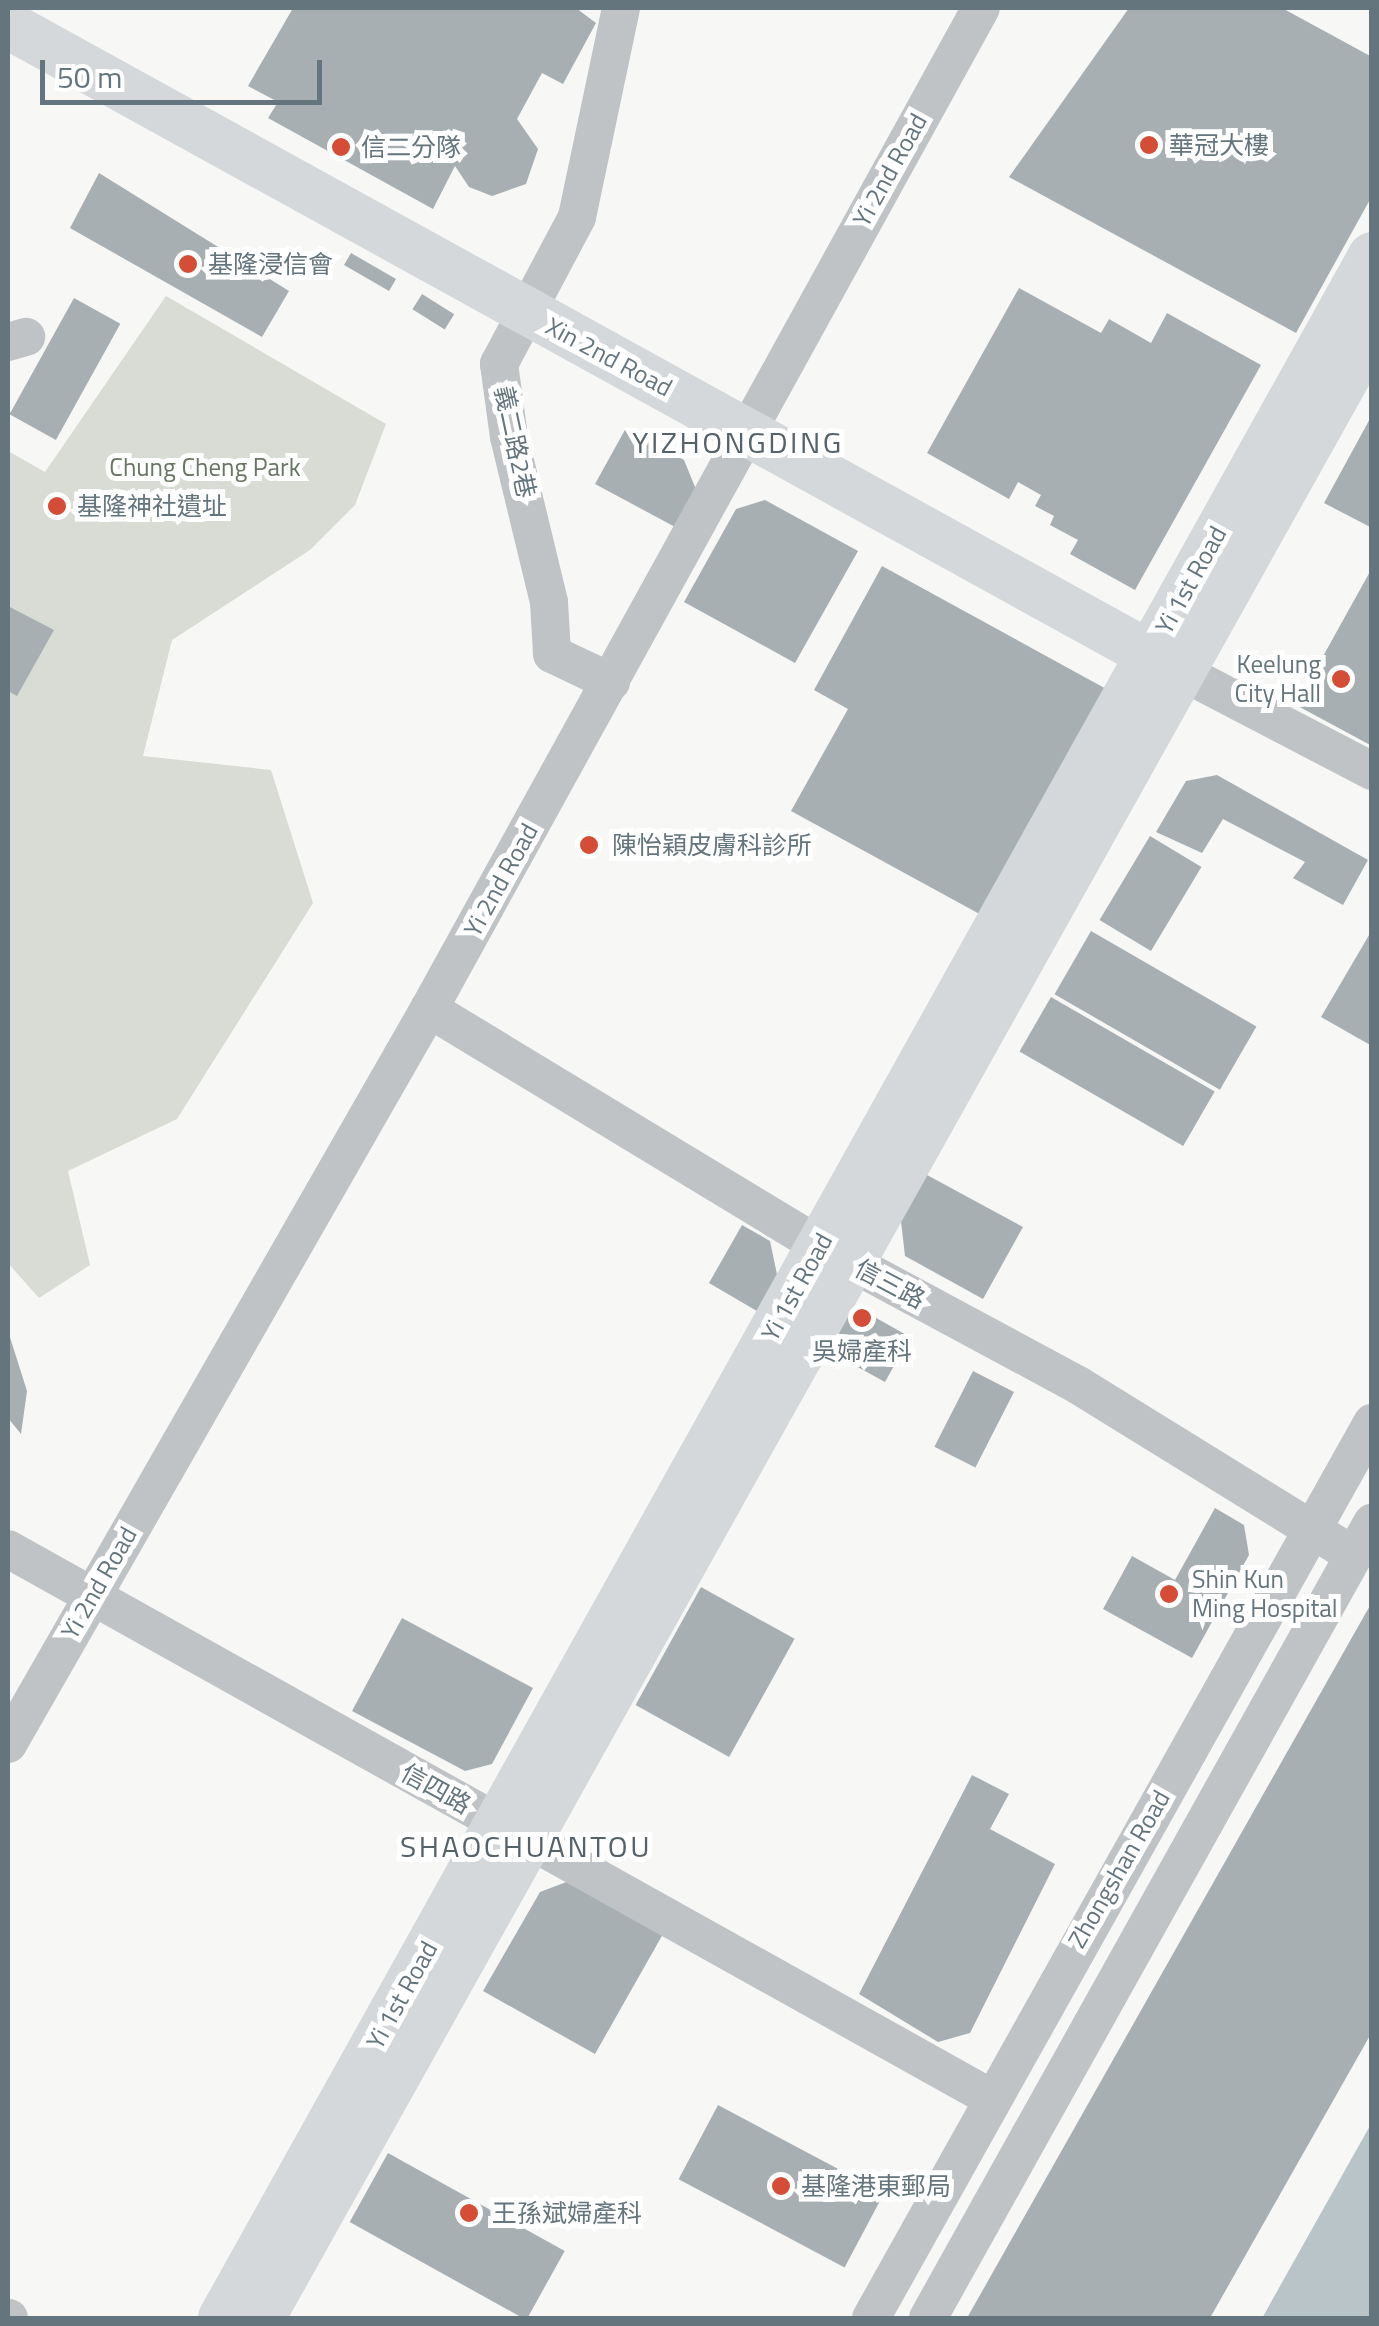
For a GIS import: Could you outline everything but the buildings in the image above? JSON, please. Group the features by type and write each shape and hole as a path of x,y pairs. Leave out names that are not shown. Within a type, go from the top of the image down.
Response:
{"main road":[{"name":"Xin 2nd Road","path":"8,25 1166,663"},
{"name":"Yi 1st Road","path":"222,2318 513,1831 1166,663 1372,256"},
{"name":"Yi 1st Road","path":"1166,663 1372,331"},
{"name":"Yi 1st Road","path":"261,2318 513,1831"}],"street":[{"name":"義二路2巷","path":"611,682 552,654 549,602 500,364 577,217 621,8"},
{"name":"Yi 2nd Road","path":"8,1744 429,1010 981,8"},
{"name":"Xin 2nd Road","path":"1166,663 1372,771"},
{"name":"信三路","path":"429,1010 835,1255 1078,1385 1311,1530 1362,1539"},
{"name":"Zhongshan Road","path":"871,2318 1372,1422"},
{"name":"Zhongshan Road","path":"928,2318 1362,1539"},
{"name":"信四路","path":"8,1549 991,2098"}],"green space":[{"name":"Chung Cheng Park","path":"166,296 386,424 355,505 310,550 172,640 143,756 271,770 313,903 177,1119 68,1171 90,1265 39,1298 8,1263 8,451 45,472"}],"shaded area":[{"path":"1371,2124 1371,2318 1262,2318"}],"pier":[{"path":"1372,2119 1262,2318 1257,2318 1367,2121"}],"place":[{"name":"華冠大樓","path":"1149,145"},
{"name":"信二分隊","path":"341,147"},
{"name":"基隆浸信會","path":"188,264"},
{"name":"基隆神社遺址","path":"57,506"},
{"name":"Keelung City Hall","path":"1341,679"},
{"name":"陳怡穎皮膚科診所","path":"589,845"},
{"name":"吳婦產科","path":"862,1318"},
{"name":"Shin Kun Ming Hospital","path":"1169,1594"},
{"name":"基隆港東郵局","path":"781,2186"},
{"name":"王孫斌婦產科","path":"469,2213"}],"district":[{"name":"YIZHONGDING","path":"738,442"},
{"name":"SHAOCHUANTOU","path":"526,1846"}]}
